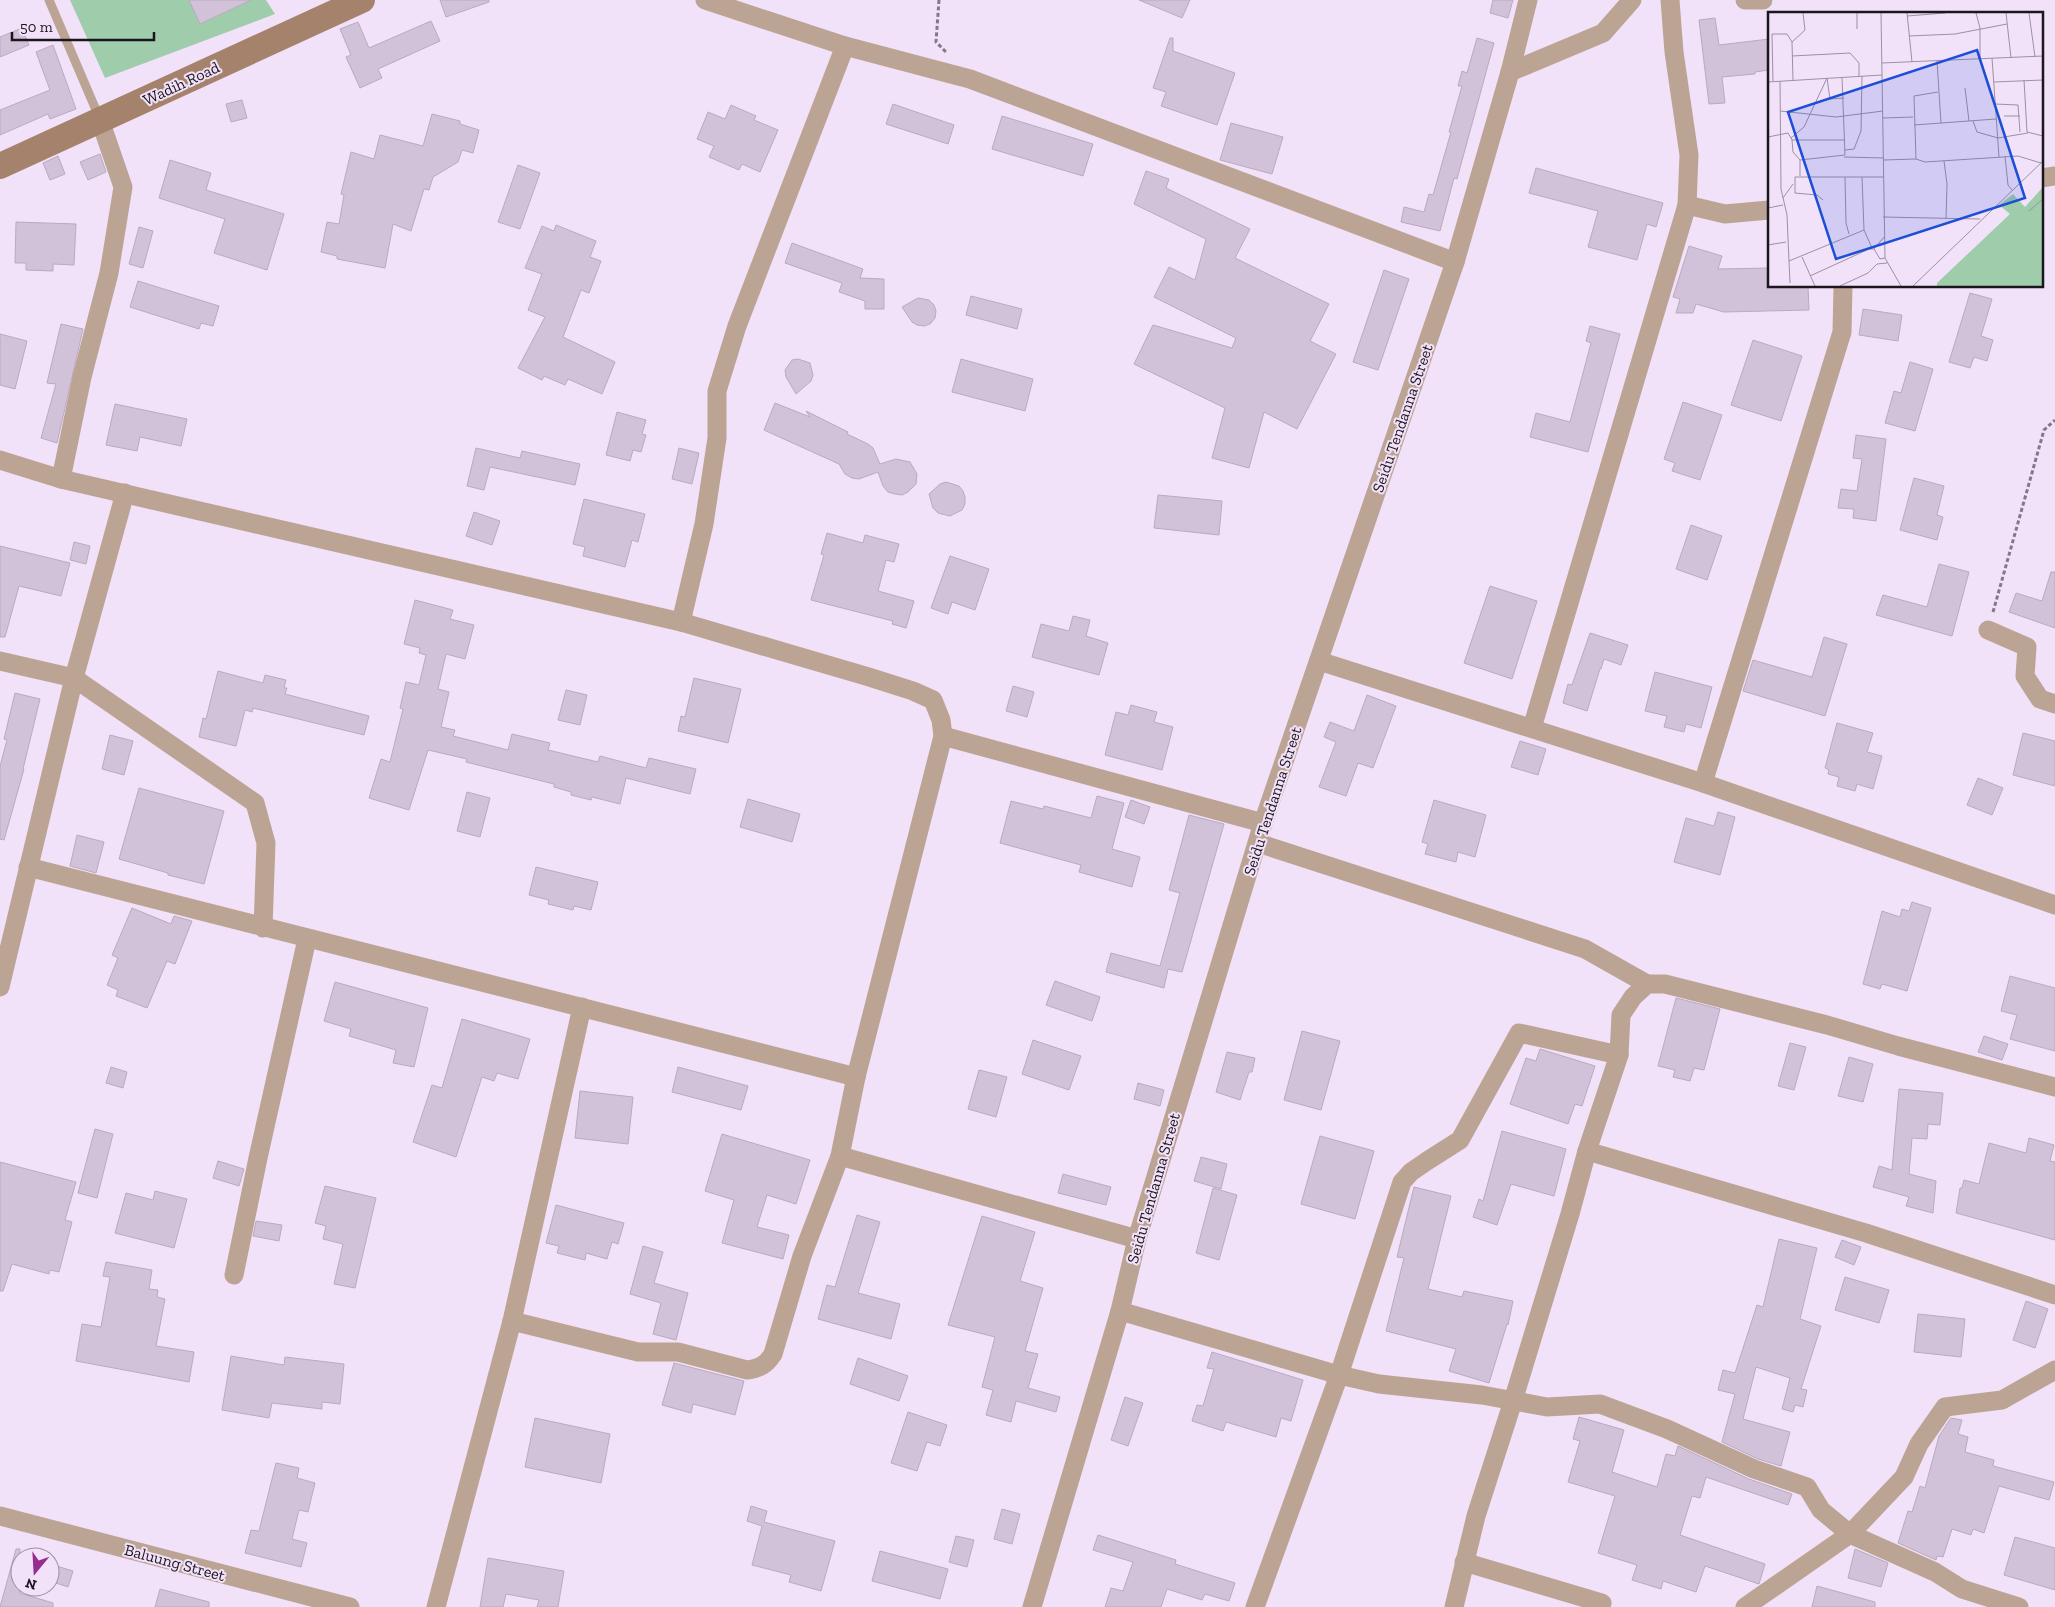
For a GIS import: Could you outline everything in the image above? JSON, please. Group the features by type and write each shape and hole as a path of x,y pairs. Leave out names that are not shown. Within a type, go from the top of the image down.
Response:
{"street":[{"name":"Wadih Road","path":"0,166 362,0"},
{"path":"705,0 845,46 970,78 1456,262"},
{"name":"Seidu Tendanna Street","path":"1032,1607 1120,1311 1136,1240 1263,823 1456,262 1510,72 1528,0"},
{"path":"1510,72 1603,33 1632,0"},
{"path":"1532,728 1687,204 1689,155 1674,52 1670,0"},
{"path":"1745,0 1763,0"},
{"path":"681,622 704,524 717,438 717,391 738,326 845,46"},
{"path":"61,478 82,377 109,273 123,187 100,120"},
{"path":"2042,178 2055,176"},
{"path":"1687,204 1725,214 1768,210"},
{"path":"1703,783 1842,332 1843,288"},
{"path":"0,460 61,478 681,622 869,677 913,691 932,700 941,720 943,736 856,1077 840,1156 802,1256 773,1354 767,1364 747,1370 678,1352 638,1352 512,1321"},
{"path":"0,987 74,678 125,493"},
{"path":"1988,630 2027,647 2025,676 2040,699 2055,704"},
{"path":"0,661 74,678 255,804 266,843 263,928"},
{"path":"1319,661 1703,783 2055,904"},
{"path":"943,736 1263,823"},
{"path":"1258,843 1584,949 1647,984 1665,984 1827,1025 1898,1046 2055,1087"},
{"path":"28,867 856,1077"},
{"path":"234,1275 307,939"},
{"path":"1454,1607 1476,1516 1570,1214 1587,1151 1619,1055 1620,1015 1633,997 1647,984"},
{"path":"436,1607 512,1321 582,1007"},
{"path":"1255,1607 1339,1375 1402,1182 1426,1161 1460,1140 1519,1033 1619,1055"},
{"path":"1587,1151 1866,1233 2055,1295"},
{"path":"840,1156 1136,1240"},
{"path":"1120,1311 1339,1375 1379,1384 1482,1395 1546,1407 1600,1404 1666,1428 1754,1469 1807,1487 1821,1510 1850,1534 1935,1572 1962,1589 2019,1607"},
{"path":"1745,1607 1850,1534 1904,1477 1919,1444 1945,1407 2002,1400 2055,1370"},
{"name":"Baluung Street","path":"0,1516 350,1607"},
{"path":"1464,1562 1602,1603 1601,1607"}],"lane":[{"path":"49,0 100,120"}],"path":[{"path":"939,0 936,42 970,78"},
{"path":"1988,630 2044,430 2055,420"}],"green space":[{"path":"70,0 266,0 275,14 105,78"}],"building":[{"path":"189,0 251,0 200,24"},
{"path":"440,0 489,0 489,2 446,17"},
{"path":"1139,0 1190,0 1182,18"},
{"path":"1493,0 1513,0 1508,18 1490,13"},
{"path":"1715,18 1719,45 1768,39 1768,70 1755,72 1755,74 1722,77 1725,103 1709,104 1699,20"},
{"path":"431,21 440,41 378,69 382,78 360,88 346,57 351,55 340,29 358,22 369,48"},
{"path":"22,28 29,45 0,57 0,37"},
{"path":"1170,38 1173,38 1173,51 1235,73 1217,125 1161,106 1166,92 1153,88"},
{"path":"1477,38 1494,43 1457,179 1454,178 1440,231 1401,222 1404,207 1424,212 1429,194 1433,195 1462,86 1458,86 1462,71 1467,73"},
{"path":"53,45 76,109 50,119 48,114 0,135 0,110 50,90 36,52"},
{"path":"242,100 247,118 231,122 226,104"},
{"path":"893,104 954,125 948,144 886,124"},
{"path":"731,105 756,116 754,120 778,130 760,172 742,164 739,170 709,157 714,146 697,139 708,112 725,119"},
{"path":"432,114 460,121 460,124 479,130 473,153 462,150 458,162 433,177 429,190 424,189 411,231 393,224 385,268 337,259 337,256 321,252 327,222 339,224 344,195 341,194 351,152 374,159 380,135 423,146"},
{"path":"1002,116 1093,144 1083,176 992,149"},
{"path":"1231,123 1283,137 1272,174 1220,160"},
{"path":"100,154 106,172 88,180 80,162"},
{"path":"58,156 65,174 50,180 43,163"},
{"path":"170,160 211,173 206,190 284,214 267,270 214,253 225,219 159,198"},
{"path":"518,165 540,173 520,229 498,222"},
{"path":"1536,168 1663,203 1656,227 1647,224 1637,260 1588,247 1598,211 1529,193"},
{"path":"1146,171 1169,179 1166,188 1250,229 1235,258 1329,304 1310,341 1336,354 1297,429 1264,412 1249,468 1212,458 1225,408 1134,364 1153,325 1232,348 1236,338 1154,297 1169,267 1195,280 1206,239 1134,204"},
{"path":"16,222 76,224 74,265 53,264 53,271 26,270 26,263 15,263"},
{"path":"556,225 596,241 590,257 601,261 589,293 581,290 563,337 615,362 602,394 568,379 565,385 544,376 542,380 518,368 545,317 528,310 542,274 525,268 542,226 554,231"},
{"path":"139,227 153,231 143,268 129,264"},
{"path":"792,243 863,269 860,278 884,279 884,309 865,309 865,301 839,292 842,283 785,263"},
{"path":"1689,246 1722,256 1718,269 1768,268 1768,288 1808,288 1809,310 1724,312 1696,304 1693,313 1676,313 1680,299 1673,297"},
{"path":"1384,270 1409,279 1378,370 1353,362"},
{"path":"138,281 219,306 213,326 201,323 199,329 130,307"},
{"path":"1970,293 1992,299 1981,336 1993,340 1987,361 1974,357 1970,368 1949,362"},
{"path":"971,296 1022,309 1017,329 966,315"},
{"path":"918,298 929,300 934,305 936,311 935,318 930,324 924,326 912,322 902,307"},
{"path":"1863,309 1902,315 1898,341 1859,335"},
{"path":"61,324 83,329 57,443 41,438 56,384 47,383"},
{"path":"1590,326 1620,334 1588,452 1530,437 1536,413 1570,422 1591,343 1586,341"},
{"path":"0,334 27,341 15,389 0,385"},
{"path":"1753,340 1802,356 1781,421 1731,405"},
{"path":"798,359 810,363 813,375 811,381 796,394 786,377 785,370 792,360"},
{"path":"961,359 1033,379 1025,411 952,392"},
{"path":"1910,362 1933,369 1915,431 1885,423 1894,391 1901,393"},
{"path":"1683,402 1722,415 1700,480 1672,471 1675,463 1664,459"},
{"path":"775,403 810,417 806,411 848,432 847,434 873,448 880,464 896,459 910,462 917,474 916,484 902,495 888,492 883,486 878,472 859,479 852,478 845,474 839,464 764,430"},
{"path":"115,404 187,419 181,446 140,437 137,451 106,445"},
{"path":"617,412 646,420 642,434 646,435 641,452 633,450 630,461 606,455"},
{"path":"1856,435 1886,439 1876,521 1853,518 1854,509 1838,508 1841,489 1857,491 1862,459 1853,458"},
{"path":"476,448 520,458 522,451 580,464 575,485 490,467 484,490 467,486"},
{"path":"679,448 699,453 692,484 672,479"},
{"path":"1914,478 1944,486 1937,515 1943,517 1937,540 1900,530"},
{"path":"946,482 959,486 965,497 965,504 962,510 950,516 938,513 933,508 929,494 940,484"},
{"path":"1158,495 1222,501 1219,535 1154,528"},
{"path":"584,499 645,514 638,542 632,540 625,567 583,556 585,547 573,544"},
{"path":"474,512 500,521 492,545 466,536"},
{"path":"1691,525 1722,536 1707,580 1676,569"},
{"path":"827,533 863,543 865,535 899,544 894,562 886,560 878,591 914,601 906,628 892,624 893,621 811,600 824,555 821,554"},
{"path":"74,542 90,546 86,564 70,560"},
{"path":"0,546 70,563 61,596 19,586 5,637 0,637"},
{"path":"950,556 989,569 975,610 952,602 948,614 931,608"},
{"path":"1939,564 1969,572 1952,636 1876,615 1883,595 1927,607"},
{"path":"2051,572 2055,572 2055,628 2009,612 2016,593 2042,601"},
{"path":"1490,586 1537,601 1512,679 1464,663"},
{"path":"415,600 453,610 450,619 474,625 465,659 446,654 438,689 449,692 441,727 455,730 453,736 508,750 512,734 550,743 548,750 598,762 600,756 646,768 649,758 696,769 690,794 626,778 620,804 592,797 591,800 571,795 571,792 554,787 554,784 466,762 467,759 428,750 409,810 369,798 381,759 390,762 403,709 400,708 406,682 419,685 426,655 419,653 420,648 404,644"},
{"path":"1073,616 1090,620 1086,636 1108,643 1099,675 1032,657 1041,624 1069,631"},
{"path":"1590,633 1628,645 1621,665 1604,659 1587,711 1563,703 1568,684 1572,685"},
{"path":"1824,637 1847,644 1825,716 1743,691 1753,660 1812,677"},
{"path":"218,671 263,683 265,675 286,680 284,688 287,688 285,694 369,716 364,735 253,708 252,712 245,710 236,746 199,737 203,718 206,719"},
{"path":"1655,672 1712,687 1701,728 1686,724 1684,732 1664,727 1667,716 1645,711"},
{"path":"694,678 741,689 728,743 678,731 681,716 685,717"},
{"path":"1013,686 1034,692 1027,717 1006,711"},
{"path":"566,690 587,695 580,725 558,720"},
{"path":"15,693 40,699 24,769 4,840 0,839 0,766 7,740 4,739"},
{"path":"1367,695 1396,706 1373,768 1358,763 1346,796 1319,787 1336,742 1324,737 1330,722 1354,731"},
{"path":"1131,705 1157,712 1154,722 1173,727 1162,770 1105,755 1116,712 1128,715"},
{"path":"1837,723 1873,733 1867,752 1882,756 1873,789 1857,784 1855,791 1837,786 1839,777 1828,774 1829,770 1825,768"},
{"path":"2023,733 2055,741 2055,786 2013,775"},
{"path":"110,735 133,741 124,775 102,769"},
{"path":"1520,741 1546,749 1538,775 1511,767"},
{"path":"1978,778 2003,788 1992,815 1967,805"},
{"path":"139,788 224,811 204,884 168,875 168,873 119,859"},
{"path":"467,792 490,798 480,837 457,831"},
{"path":"1097,796 1124,803 1112,849 1140,857 1132,887 1079,872 1081,865 1000,843 1011,801 1043,809 1044,806 1091,818"},
{"path":"748,799 800,814 792,842 740,827"},
{"path":"1131,800 1150,807 1144,824 1125,817"},
{"path":"1434,800 1486,815 1475,857 1458,852 1456,862 1425,854 1428,844 1422,842"},
{"path":"1718,812 1735,817 1720,875 1674,862 1686,818 1714,826"},
{"path":"1189,815 1224,824 1182,972 1168,969 1164,988 1106,972 1111,953 1160,966 1180,893 1169,890"},
{"path":"77,835 104,842 96,873 70,866"},
{"path":"536,867 598,882 591,910 574,906 573,910 548,904 549,900 529,895"},
{"path":"1912,902 1931,908 1907,991 1882,984 1880,989 1863,984 1882,911 1900,917 1902,909 1909,911"},
{"path":"132,908 171,924 174,916 192,921 175,964 167,961 147,1008 116,996 118,990 107,985 118,958 112,955"},
{"path":"2010,976 2055,988 2055,1051 2010,1039 2017,1015 2001,1011"},
{"path":"1055,981 1100,997 1092,1021 1046,1005"},
{"path":"335,982 428,1008 414,1067 393,1063 396,1050 349,1036 351,1029 324,1021"},
{"path":"1676,998 1720,1009 1704,1070 1694,1068 1690,1081 1673,1077 1675,1070 1658,1066"},
{"path":"462,1019 530,1039 518,1079 497,1073 494,1081 482,1077 456,1157 413,1142 432,1085 442,1088"},
{"path":"1302,1031 1340,1041 1321,1110 1284,1100"},
{"path":"1984,1036 2008,1044 2002,1060 1978,1052"},
{"path":"1033,1040 1081,1056 1069,1090 1022,1074"},
{"path":"1790,1043 1806,1047 1794,1090 1778,1086"},
{"path":"1540,1049 1595,1066 1582,1106 1575,1104 1568,1124 1510,1104 1526,1058 1536,1061"},
{"path":"1227,1052 1255,1058 1252,1072 1249,1072 1240,1100 1216,1092"},
{"path":"1849,1057 1873,1064 1863,1102 1838,1096"},
{"path":"111,1067 127,1072 123,1088 106,1083"},
{"path":"678,1067 748,1086 741,1110 672,1092"},
{"path":"979,1070 1007,1077 996,1117 968,1109"},
{"path":"1138,1083 1164,1090 1160,1106 1134,1099"},
{"path":"1899,1089 1943,1093 1940,1125 1928,1124 1927,1139 1912,1138 1909,1174 1936,1181 1933,1213 1906,1206 1909,1197 1873,1187 1879,1166 1892,1170"},
{"path":"580,1091 633,1097 628,1144 575,1138"},
{"path":"95,1129 113,1134 97,1198 78,1193"},
{"path":"1502,1131 1566,1149 1554,1196 1511,1184 1497,1225 1473,1217 1479,1199 1483,1201"},
{"path":"722,1134 810,1160 796,1204 767,1195 757,1227 789,1235 783,1259 722,1243 734,1200 705,1191"},
{"path":"1320,1136 1374,1151 1355,1219 1301,1204"},
{"path":"2029,1138 2054,1145 2050,1161 2055,1162 2055,1240 1956,1213 1960,1188 1962,1188 1964,1180 1979,1184 1989,1143 2026,1153"},
{"path":"1201,1157 1227,1164 1221,1189 1194,1181"},
{"path":"218,1161 244,1169 239,1186 213,1178"},
{"path":"0,1162 76,1182 65,1220 72,1222 59,1272 50,1270 49,1274 12,1264 3,1291 0,1291"},
{"path":"1063,1174 1111,1187 1106,1205 1058,1193"},
{"path":"325,1186 376,1198 355,1288 334,1284 343,1244 323,1239 326,1226 315,1223"},
{"path":"1414,1187 1451,1196 1428,1289 1462,1297 1464,1291 1513,1301 1508,1325 1489,1383 1449,1371 1456,1349 1386,1331 1404,1258 1397,1257"},
{"path":"1213,1188 1237,1195 1219,1260 1196,1253"},
{"path":"155,1191 187,1199 174,1248 115,1233 126,1193 153,1200"},
{"path":"556,1205 624,1223 618,1244 612,1242 607,1259 586,1253 585,1260 557,1253 559,1246 546,1243"},
{"path":"857,1215 880,1222 858,1293 900,1304 891,1339 818,1319 827,1285 835,1287"},
{"path":"982,1216 1035,1232 1020,1281 1043,1288 1025,1351 1038,1354 1028,1388 1060,1397 1056,1412 1016,1401 1011,1422 986,1415 993,1390 982,1387 995,1337 948,1325"},
{"path":"256,1221 282,1225 279,1241 253,1236"},
{"path":"1779,1239 1817,1248 1800,1319 1821,1326 1801,1389 1807,1390 1803,1407 1795,1405 1793,1412 1782,1409 1790,1378 1756,1367 1743,1419 1790,1432 1781,1466 1758,1459 1722,1442 1735,1394 1718,1390 1723,1370 1735,1373 1757,1305 1763,1307"},
{"path":"1842,1240 1861,1247 1854,1265 1835,1257"},
{"path":"643,1246 663,1252 654,1283 688,1293 676,1340 653,1334 661,1303 630,1294"},
{"path":"106,1262 152,1270 149,1289 158,1290 157,1297 165,1299 156,1346 194,1352 189,1382 76,1361 82,1324 101,1327 110,1277 103,1276"},
{"path":"1845,1277 1889,1290 1879,1323 1835,1310"},
{"path":"2026,1301 2048,1309 2035,1348 2013,1340"},
{"path":"1918,1314 1965,1319 1961,1357 1914,1352"},
{"path":"1212,1352 1303,1380 1291,1421 1281,1418 1276,1437 1226,1422 1223,1431 1192,1421 1197,1405 1203,1406 1214,1369 1207,1368"},
{"path":"231,1356 284,1365 285,1357 344,1364 340,1404 322,1402 322,1409 272,1403 269,1418 222,1410"},
{"path":"858,1358 908,1376 899,1401 850,1384"},
{"path":"674,1363 744,1381 735,1415 693,1404 691,1413 662,1405"},
{"path":"1125,1397 1143,1403 1128,1446 1111,1440"},
{"path":"908,1412 947,1425 940,1446 927,1442 917,1471 891,1463"},
{"path":"1579,1417 1624,1430 1612,1472 1657,1487 1666,1454 1675,1456 1678,1446 1749,1479 1792,1494 1788,1505 1706,1477 1700,1498 1692,1496 1680,1535 1765,1564 1759,1584 1705,1566 1696,1592 1663,1581 1661,1589 1632,1580 1637,1565 1598,1553 1615,1496 1568,1482 1580,1441 1573,1439"},
{"path":"535,1418 610,1434 601,1483 525,1467"},
{"path":"1951,1418 1962,1420 1958,1434 1968,1437 1965,1452 1994,1460 1993,1466 2054,1482 2049,1500 1999,1486 1984,1533 1973,1529 1971,1535 1952,1529 1943,1557 1937,1556 1936,1560 1898,1543 1908,1511 1912,1512 1920,1486 1925,1488 1939,1436"},
{"path":"276,1463 299,1468 297,1478 315,1483 308,1512 299,1510 292,1539 307,1543 301,1567 245,1553 251,1530 259,1531"},
{"path":"751,1506 767,1511 764,1522 835,1541 821,1591 789,1582 791,1575 752,1565 762,1526 747,1521"},
{"path":"1002,1509 1020,1514 1012,1544 994,1539"},
{"path":"1098,1535 1176,1560 1175,1564 1235,1583 1229,1601 1205,1594 1202,1600 1167,1589 1161,1607 1105,1607 1111,1588 1123,1591 1133,1562 1093,1550"},
{"path":"956,1536 974,1540 967,1567 949,1562"},
{"path":"2015,1537 2055,1548 2055,1590 2004,1575"},
{"path":"1855,1549 1888,1563 1881,1587 1848,1578"},
{"path":"880,1551 948,1569 940,1599 872,1581"},
{"path":"488,1558 564,1571 558,1607 537,1607 539,1600 506,1594 503,1607 480,1607"},
{"path":"60,1567 73,1571 68,1587 60,1584"},
{"path":"10,1571 10,1597 33,1597 53,1603 53,1607 0,1607"},
{"path":"1817,1586 1875,1602 1875,1607 1812,1607"},
{"path":"160,1589 209,1602 209,1607 155,1607"}]}
